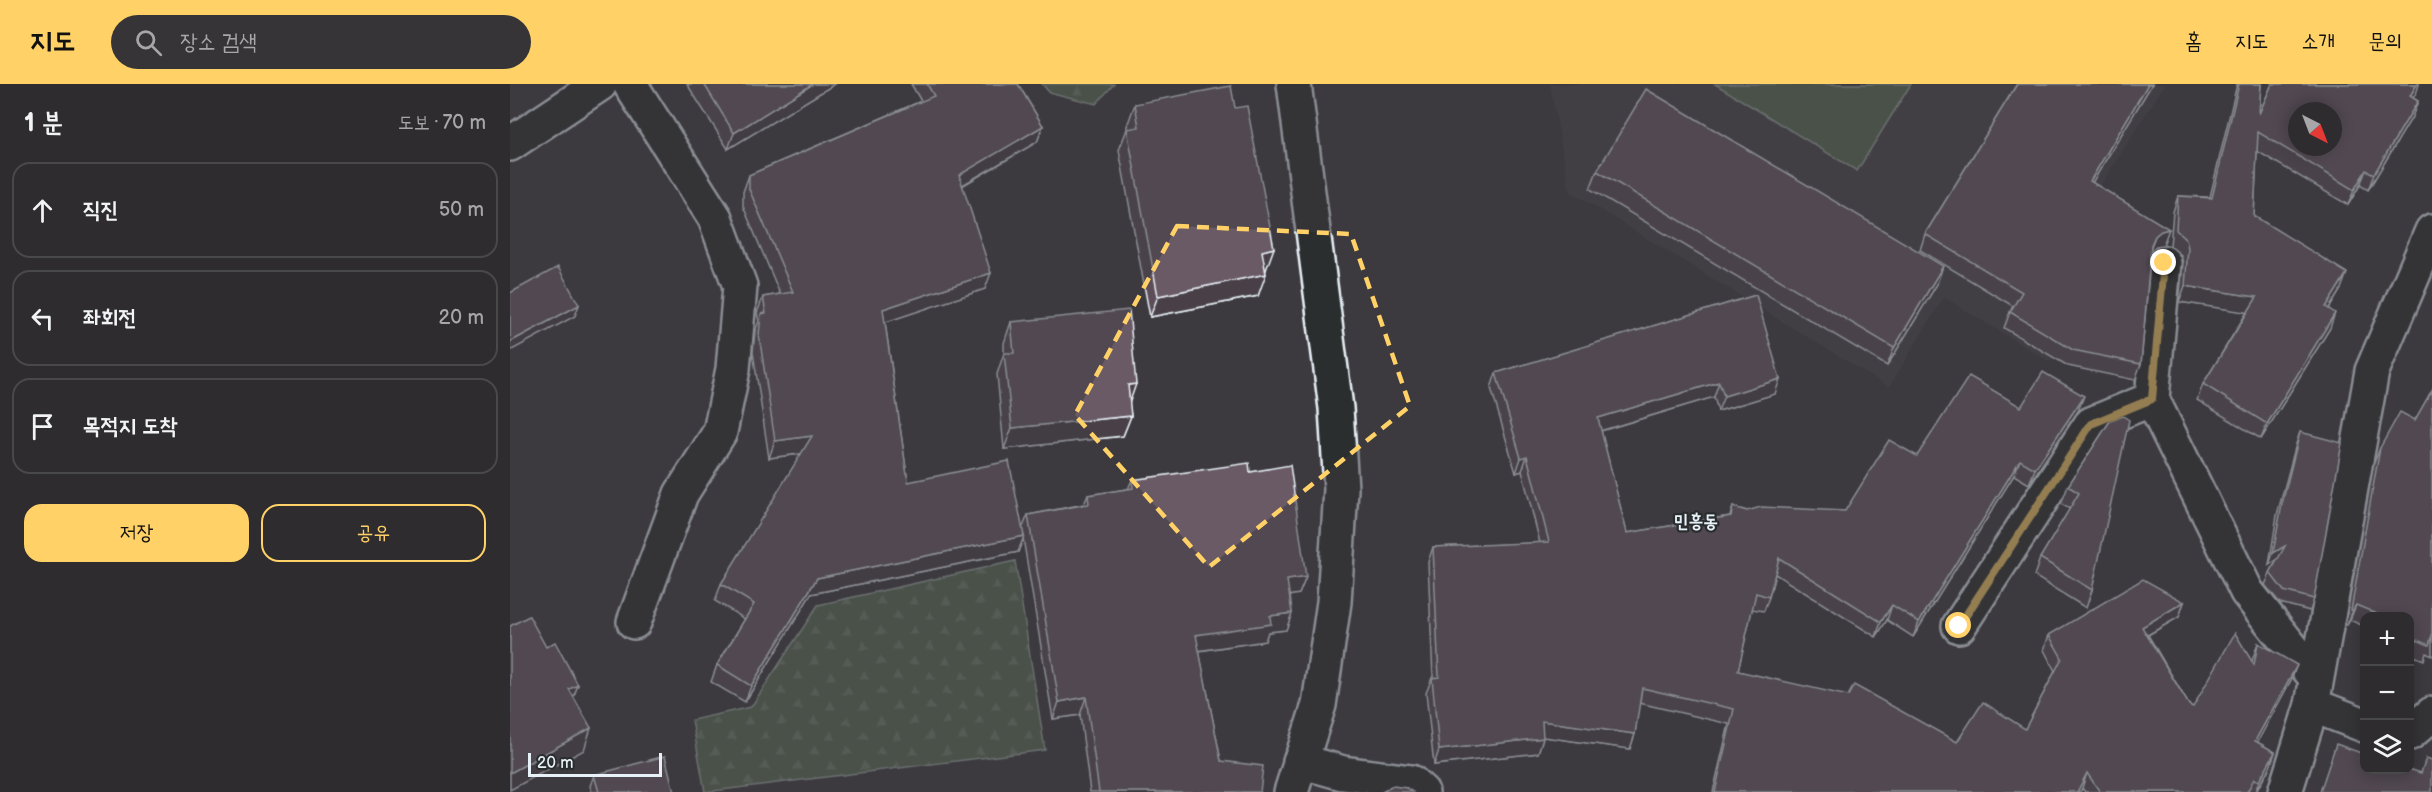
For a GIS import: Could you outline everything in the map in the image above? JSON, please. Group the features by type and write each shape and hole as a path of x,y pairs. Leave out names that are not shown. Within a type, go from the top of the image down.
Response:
{"street":[{"path":"510,144 600,84"},
{"path":"630,84 715,218 740,286 733,369 720,432 681,494 634,622"},
{"path":"1291,792 1319,705 1334,602 1341,489 1336,408 1294,84"},
{"path":"2285,792 2314,692 2372,371 2432,231"},
{"path":"2164,263 2152,399 2247,592 2314,692 2360,721"},
{"path":"1959,626 2091,424 2152,399"},
{"path":"2414,729 2432,714"},
{"path":"2414,743 2432,748"},
{"path":"1300,761 1343,773 1411,782 1422,792"}],"highlighted area":[{"path":"1177,226 1351,234 1410,406 1209,567 1075,415"}],"shaded area":[{"path":"1550,84 2165,84 2095,194 2135,220 2050,362 1944,297 1889,387 1570,191"}],"green space":[{"path":"1042,84 1114,84 1096,104 1049,92"},
{"path":"1715,84 1911,84 1857,171"},
{"path":"1015,561 1045,750 705,792 692,720 751,707 818,605"}],"building":[{"path":"704,84 813,84 734,133"},
{"path":"927,84 1018,84 1043,126 959,175 991,273 883,309 908,482 1009,461 1024,536 817,578 751,686 717,665 754,604 721,584 812,436 775,441 759,335 761,314 766,313 763,297 793,292 749,189 749,175 934,96"},
{"path":"2017,84 2148,84 2090,181 2169,229 2155,236 2151,245 2141,364 2073,350 2010,312 2022,292 1925,234"},
{"path":"2239,84 2261,84 2259,114 2272,84 2417,84 2410,96 2418,101 2374,174 2366,170 2354,190 2298,156 2342,156 2342,102 2288,102 2288,150 2258,132 2254,216 2347,273 2326,307 2335,313 2267,424 2203,384 2257,297 2185,286 2188,248 2186,239 2176,230 2178,196 2212,198"},
{"path":"1231,86 1235,108 1247,106 1274,248 1262,251 1266,274 1158,296 1127,129 1139,127 1135,104"},
{"path":"1646,89 1943,266 1894,348 1597,171"},
{"path":"558,267 579,305 510,342 510,293"},
{"path":"1756,295 1780,379 1724,396 1719,382 1598,418 1627,533 1731,516 1733,507 1747,511 1761,507 1845,511 1889,440 1917,456 1969,376 2021,407 2043,372 2084,396 2035,469 2020,460 1919,622 1892,605 1881,622 1779,558 1769,597 1756,593 1738,671 1848,696 1854,685 1957,742 1983,702 2025,729 2062,658 2049,635 2143,579 2184,602 2142,627 2189,705 2193,707 2235,633 2254,665 2258,643 2297,665 2255,741 2275,752 2259,781 2254,779 2247,792 2100,792 2087,773 2077,792 1715,792 1734,709 1642,688 1635,734 1542,721 1543,738 1439,750 1432,678 1439,677 1433,547 1549,542 1527,456 1521,458 1496,373"},
{"path":"1129,310 1136,384 1128,385 1131,416 1012,428 1004,353 1014,353 1011,322"},
{"path":"2432,390 2432,639 2429,645 2417,640 2414,645 2414,612 2373,612 2356,605 2351,610 2380,448 2400,412 2415,420"},
{"path":"2123,416 2129,420 2092,590 2040,558 2079,493 2068,486 2110,421"},
{"path":"2300,432 2342,443 2314,599 2284,591 2270,573 2285,546 2273,553 2282,504"},
{"path":"1249,463 1250,472 1290,465 1306,577 1287,580 1292,613 1270,616 1271,624 1196,635 1221,761 1263,766 1260,792 1099,792 1086,697 1059,702 1028,515 1089,504 1088,495 1133,488 1132,480"},
{"path":"529,616 546,647 555,642 578,685 569,689 591,728 510,773 510,626"},
{"path":"2336,744 2360,753 2360,774 2414,774 2414,771 2421,773 2426,758 2432,760 2432,792 2320,792"},
{"path":"665,756 674,792 599,792 594,775"},
{"path":"1393,786 1407,788 1413,792 1382,792"}],"district":[{"name":"민흥동","path":"1696,521"}],"route":[{"path":"1959,626 2091,424 2152,399 2164,263"}]}
